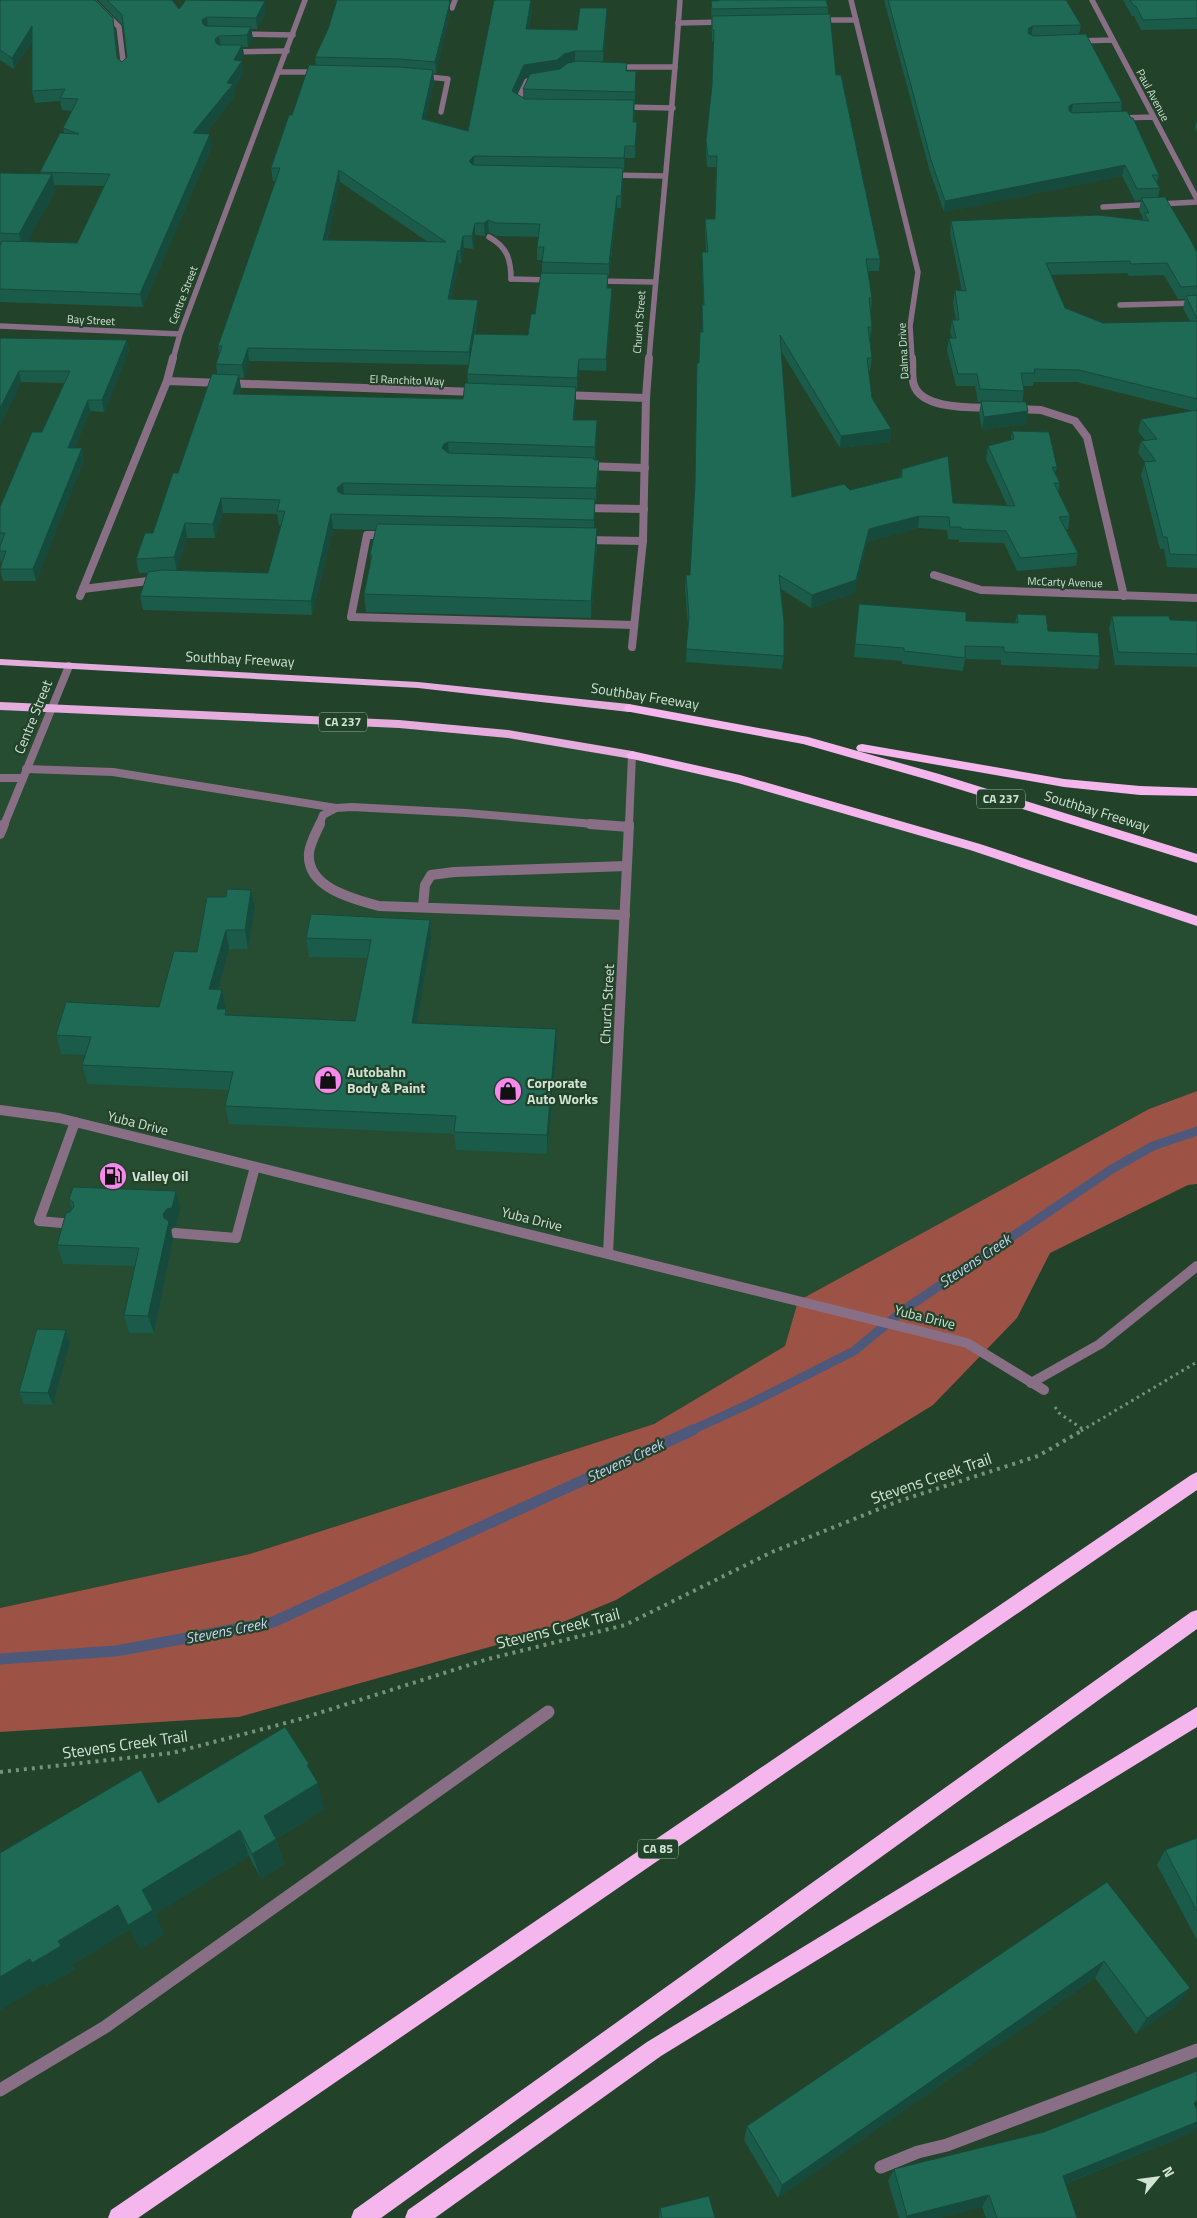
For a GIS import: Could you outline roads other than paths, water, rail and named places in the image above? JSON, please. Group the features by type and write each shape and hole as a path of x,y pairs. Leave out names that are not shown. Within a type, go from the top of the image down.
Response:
{"highway":[{"name":"Southbay Freeway","path":"0,662 418,685 629,708 804,740 934,777 1197,860"},
{"name":"CA 237","path":"0,706 51,710 399,724 508,734 632,755 740,779 975,847 1197,921"},
{"path":"804,740 919,756 1053,781 1132,790 1197,792"},
{"name":"CA 85","path":"119,2218 1197,1480"},
{"path":"362,2218 1197,1618"},
{"path":"416,2218 654,2049 1197,1716"}],"street":[{"path":"92,0 119,27 124,69"},
{"name":"Centre Street","path":"165,579 82,593 167,382 180,334 305,0"},
{"path":"452,8 455,0"},
{"name":"Church Street","path":"632,647 643,541 646,398 655,282 673,108 680,0"},
{"name":"Dalma Drive","path":"851,0 918,272 910,326 914,386 924,398 949,406 1041,410 1075,421 1087,437 1124,596"},
{"name":"Paul Avenue","path":"1092,0 1197,201"},
{"path":"806,20 856,20"},
{"path":"678,22 728,22"},
{"path":"228,34 293,35"},
{"path":"1068,41 1113,40"},
{"path":"221,52 286,51"},
{"path":"606,67 676,66"},
{"path":"279,72 326,72"},
{"path":"411,75 448,79 441,112"},
{"path":"525,106 517,102 527,81 546,78"},
{"path":"611,107 673,108"},
{"path":"1108,119 1153,117"},
{"path":"603,175 665,176"},
{"path":"1103,207 1197,201"},
{"path":"489,237 497,242 511,259 511,279 558,280"},
{"path":"586,281 655,282"},
{"path":"1120,305 1197,303"},
{"name":"Bay Street","path":"0,326 180,334"},
{"name":"El Ranchito Way","path":"167,382 480,392"},
{"path":"558,395 646,398"},
{"path":"576,466 645,468"},
{"path":"576,508 644,509"},
{"path":"397,536 368,535 351,617 634,626"},
{"path":"574,539 643,541"},
{"name":"McCarty Avenue","path":"934,575 981,590 1197,598"},
{"name":"Centre Street","path":"0,834 69,666"},
{"name":"Church Street","path":"608,1254 632,755"},
{"path":"0,778 25,774 113,772 336,808 352,807 466,813 629,827"},
{"path":"336,808 323,815 309,853 308,861 312,871 326,886 354,899 379,906 422,906 625,915"},
{"path":"422,906 425,885 430,875 454,872 627,866"},
{"name":"Yuba Drive","path":"0,1110 75,1122 967,1343 1044,1390"},
{"path":"74,1224 39,1221 75,1122"},
{"path":"175,1233 236,1238 256,1167"},
{"path":"1031,1383 1100,1344 1197,1266"},
{"path":"0,2090 105,2027 548,1712"},
{"path":"881,2167 1197,2050"}],"waterway":[{"name":"Stevens Creek","path":"690,1431 749,1404 854,1351 905,1309 1112,1169 1153,1146 1197,1131"},
{"name":"Stevens Creek","path":"0,1659 116,1651 273,1622 693,1430"}],"place":[{"name":"Autobahn Body & Paint","path":"328,1080"},
{"name":"Corporate Auto Works","path":"508,1091"},
{"name":"Valley Oil","path":"113,1176"}]}
